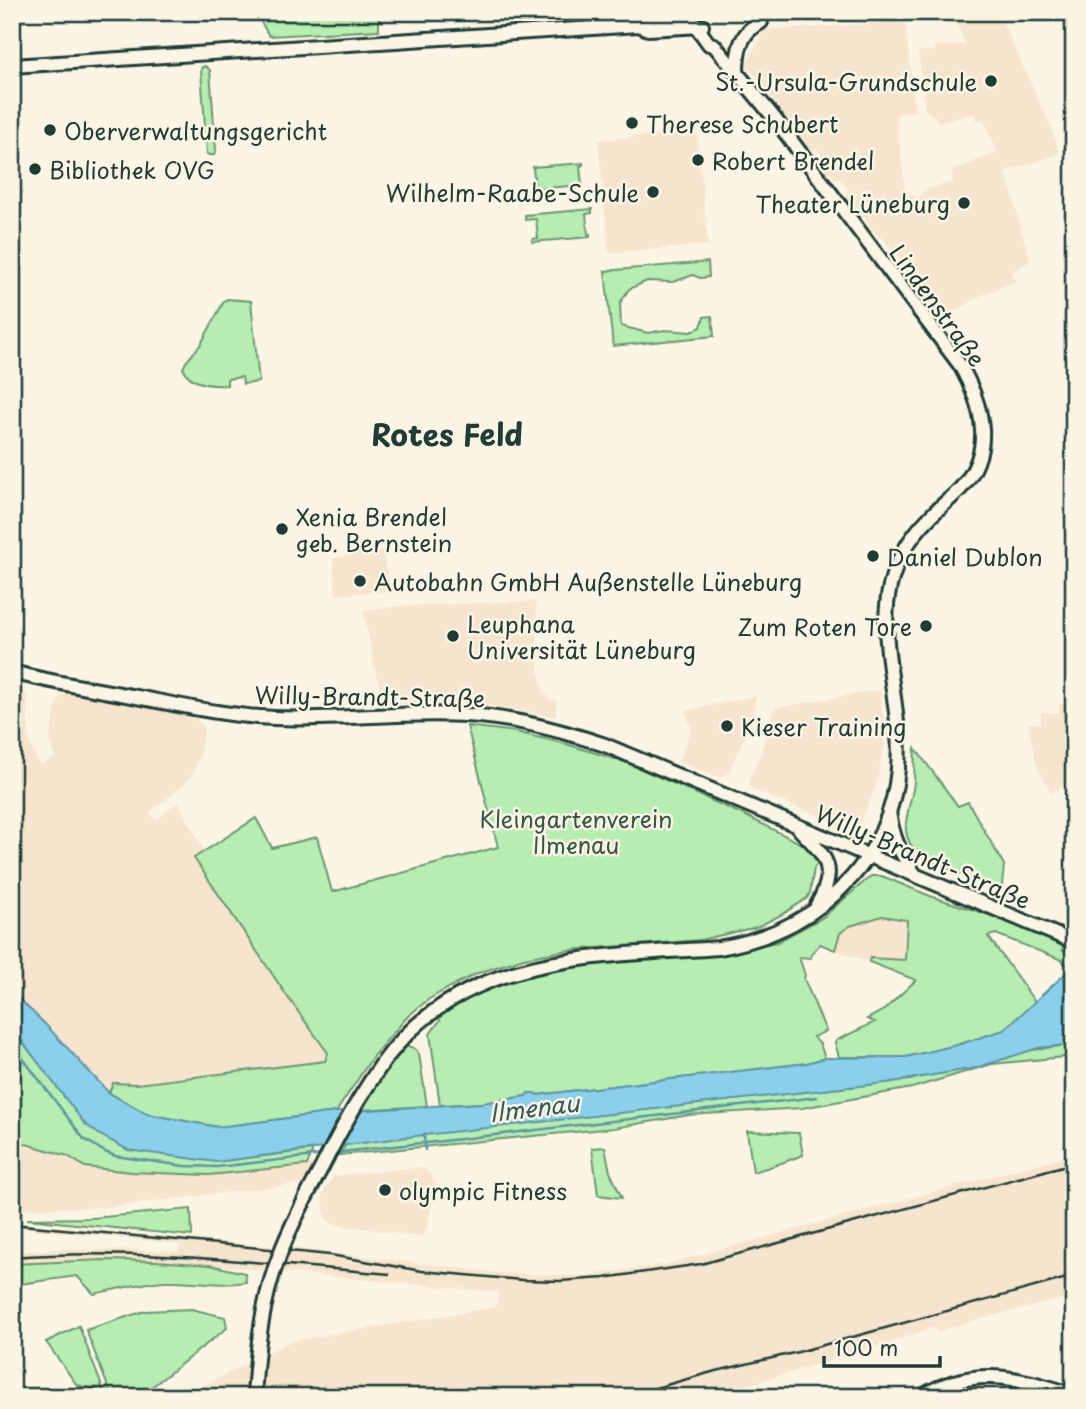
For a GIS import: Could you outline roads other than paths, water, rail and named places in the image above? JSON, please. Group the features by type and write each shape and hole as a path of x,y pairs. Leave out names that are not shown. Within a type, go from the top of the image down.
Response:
{"main road":[{"path":"639,25 656,15 695,18"},
{"path":"12,66 639,25 648,29 695,18"},
{"name":"Lindenstraße","path":"695,18 715,40 715,45 775,119 960,365 976,397 982,449 974,471 912,539 901,557 887,602 886,625 899,756 898,775 889,812"},
{"path":"737,73 740,44 746,33 761,22"},
{"name":"Willy-Brandt-Straße","path":"12,672 69,685 249,717 310,719 411,714 464,715 529,724 581,737 1070,940"},
{"path":"254,1397 262,1321 279,1256 295,1218 343,1125 382,1065 398,1043 427,1016 468,991 514,972 568,960 719,948 741,944 779,931 813,912 846,885 869,856 889,812"},
{"path":"889,812 896,842 915,875"},
{"name":"Willy-Brandt-Straße","path":"795,825 822,854 827,864 828,879 813,912"},
{"path":"921,1397 953,1382 990,1376 1016,1378 1074,1395"}],"water":[{"name":"Ilmenau","path":"1073,956 1074,1044 1038,1048 976,1068 886,1083 424,1135 216,1162 128,1150 100,1135 85,1124 12,1028 12,992 109,1093 147,1114 218,1127 336,1112 482,1103 526,1096 528,1093 538,1095 807,1063 825,1058 906,1057 1004,1030 1067,972"}],"waterway":[{"path":"12,1044 84,1139 115,1156 184,1166 217,1167 323,1155"},
{"path":"12,1063 20,1055"},
{"name":"Ilmenau","path":"426,1143 817,1097"},
{"path":"424,1134 425,1150"},
{"path":"333,1153 422,1143"}],"railway":[{"path":"12,1224 330,1255 422,1271 560,1281 604,1278 701,1264 1074,1163"},
{"path":"12,1257 106,1254 153,1256 248,1261 389,1274"},
{"path":"624,1397 1074,1276"}],"place":[{"name":"St.-Ursula-Grundschule","path":"991,81"},
{"name":"Therese Schubert","path":"632,123"},
{"name":"Oberverwaltungsgericht","path":"50,130"},
{"name":"Robert Brendel","path":"698,160"},
{"name":"Bibliothek OVG","path":"35,169"},
{"name":"Wilhelm-Raabe-Schule","path":"653,192"},
{"name":"Theater Lüneburg","path":"964,203"},
{"name":"Xenia Brendel geb. Bernstein","path":"282,529"},
{"name":"Daniel Dublon","path":"873,556"},
{"name":"Autobahn GmbH Außenstelle Lüneburg","path":"360,581"},
{"name":"Zum Roten Tore","path":"926,626"},
{"name":"Leuphana Universität Lüneburg","path":"453,636"},
{"name":"Kieser Training","path":"727,726"},
{"name":"olympic Fitness","path":"385,1190"}],"district":[{"name":"Rotes Feld","path":"447,433"}],"park label":[{"name":"Kleingartenverein Ilmenau","path":"576,831"}]}
